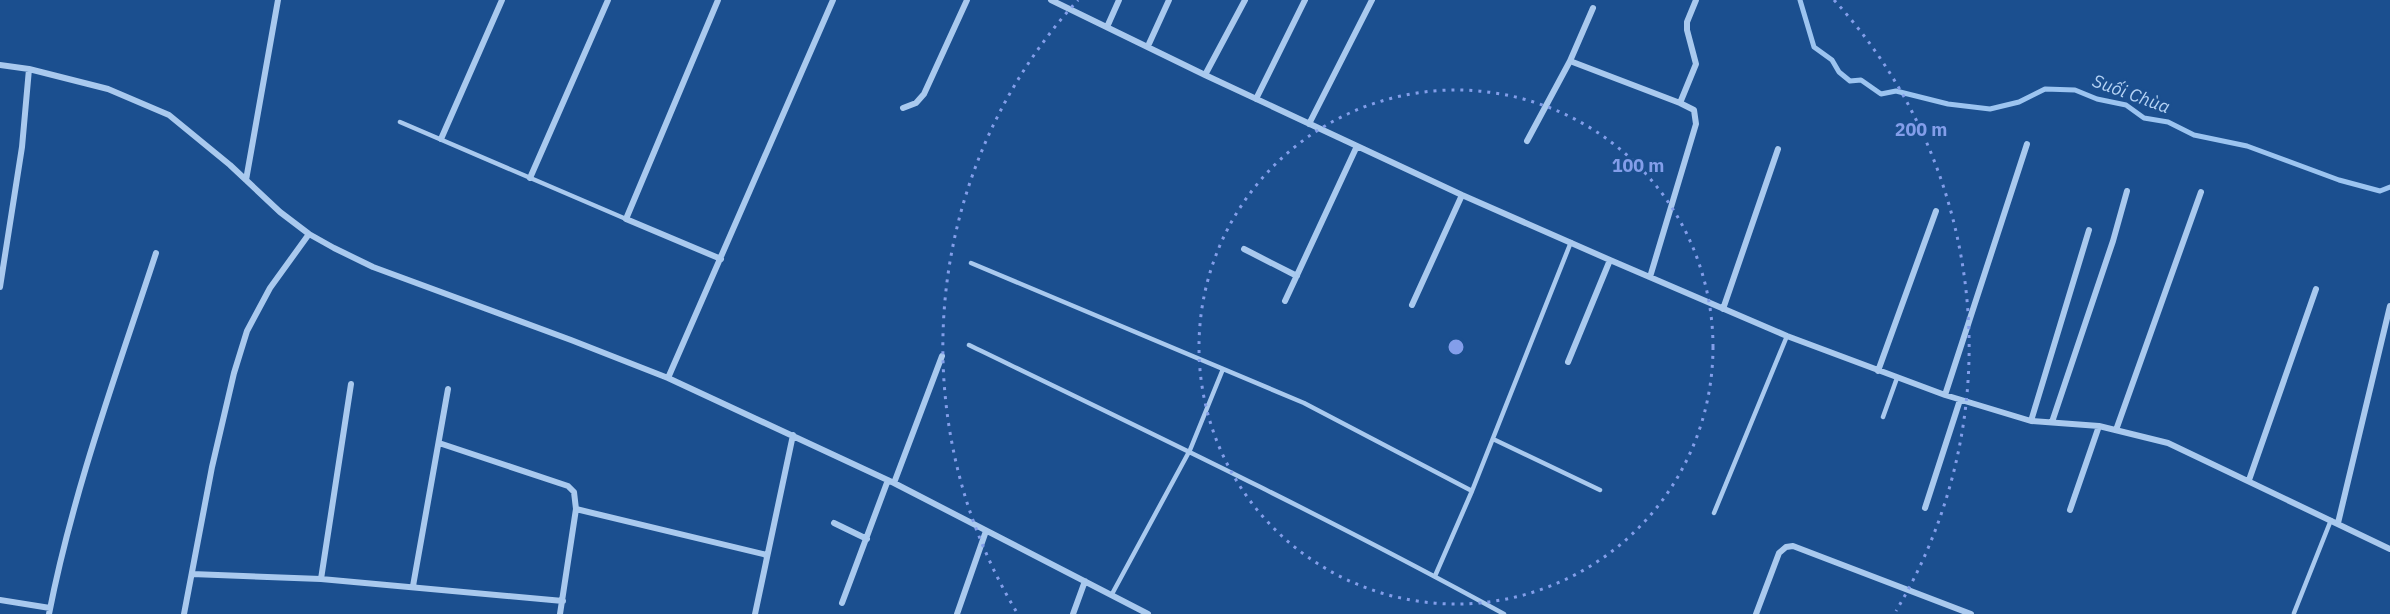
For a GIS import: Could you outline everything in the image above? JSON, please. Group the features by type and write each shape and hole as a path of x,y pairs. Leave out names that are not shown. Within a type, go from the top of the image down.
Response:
{"street":[{"path":"246,180 278,0"},
{"path":"441,139 502,0"},
{"path":"530,178 608,0"},
{"path":"718,0 626,219 722,259"},
{"path":"668,378 722,259 833,0"},
{"path":"903,108 916,103 924,94 967,0"},
{"path":"1051,0 1462,195 1787,336 1945,395 2031,421 2099,426 2168,443 2390,549"},
{"path":"1107,27 1119,0"},
{"path":"1148,46 1169,0"},
{"path":"1205,75 1245,0"},
{"path":"1256,99 1305,0"},
{"path":"1309,124 1372,0"},
{"path":"1680,103 1696,64 1686,30 1696,0"},
{"path":"1527,141 1570,61 1593,8"},
{"path":"1570,61 1694,110 1696,124 1650,277"},
{"path":"0,65 28,69 108,89 169,115 280,212 309,234 373,267 668,378 891,482 1148,614"},
{"path":"0,286 22,147 28,69"},
{"path":"1945,395 2027,144"},
{"path":"1285,301 1357,146"},
{"path":"1723,309 1778,149"},
{"path":"2052,422 2113,241 2127,191"},
{"path":"2116,430 2201,192"},
{"path":"1412,305 1462,195"},
{"path":"1878,371 1936,212"},
{"path":"2031,421 2089,230"},
{"path":"184,614 212,467 246,331 270,288 309,234"},
{"path":"1244,249 1297,276"},
{"path":"0,600 49,611 58,567 93,446 156,253"},
{"path":"1568,362 1610,260"},
{"path":"2249,480 2316,290"},
{"path":"2335,522 2376,373 2390,306"},
{"path":"842,603 942,356"},
{"path":"321,579 351,384"},
{"path":"413,586 448,389"},
{"path":"1925,508 1960,400"},
{"path":"2070,510 2099,426"},
{"path":"754,614 793,435"},
{"path":"439,443 568,486 574,492 576,508 560,614"},
{"path":"576,508 767,555"},
{"path":"834,523 867,538"},
{"path":"957,614 986,531"},
{"path":"1756,614 1779,553 1786,547 1793,546 1971,614"},
{"path":"192,574 321,579 563,601"},
{"path":"1073,614 1085,581"}],"lane":[{"path":"400,122 626,219"},
{"path":"1436,576 1571,243"},
{"path":"970,263 1304,403 1472,491"},
{"path":"1714,513 1787,336"},
{"path":"969,345 1190,450 1436,576 1504,614"},
{"path":"1112,594 1190,450 1223,369"},
{"path":"1884,417 1897,378"},
{"path":"1493,439 1600,490"},
{"path":"2294,613 2335,522"}],"waterway":[{"name":"Suối Chùa","path":"1800,0 1814,47 1832,60 1839,72 1850,81 1861,80 1881,94 1896,91 1948,104 1990,109 2019,102 2045,89 2075,90 2097,99 2126,105 2144,118 2168,122 2194,135 2247,146 2339,180 2380,191 2390,187"}]}
